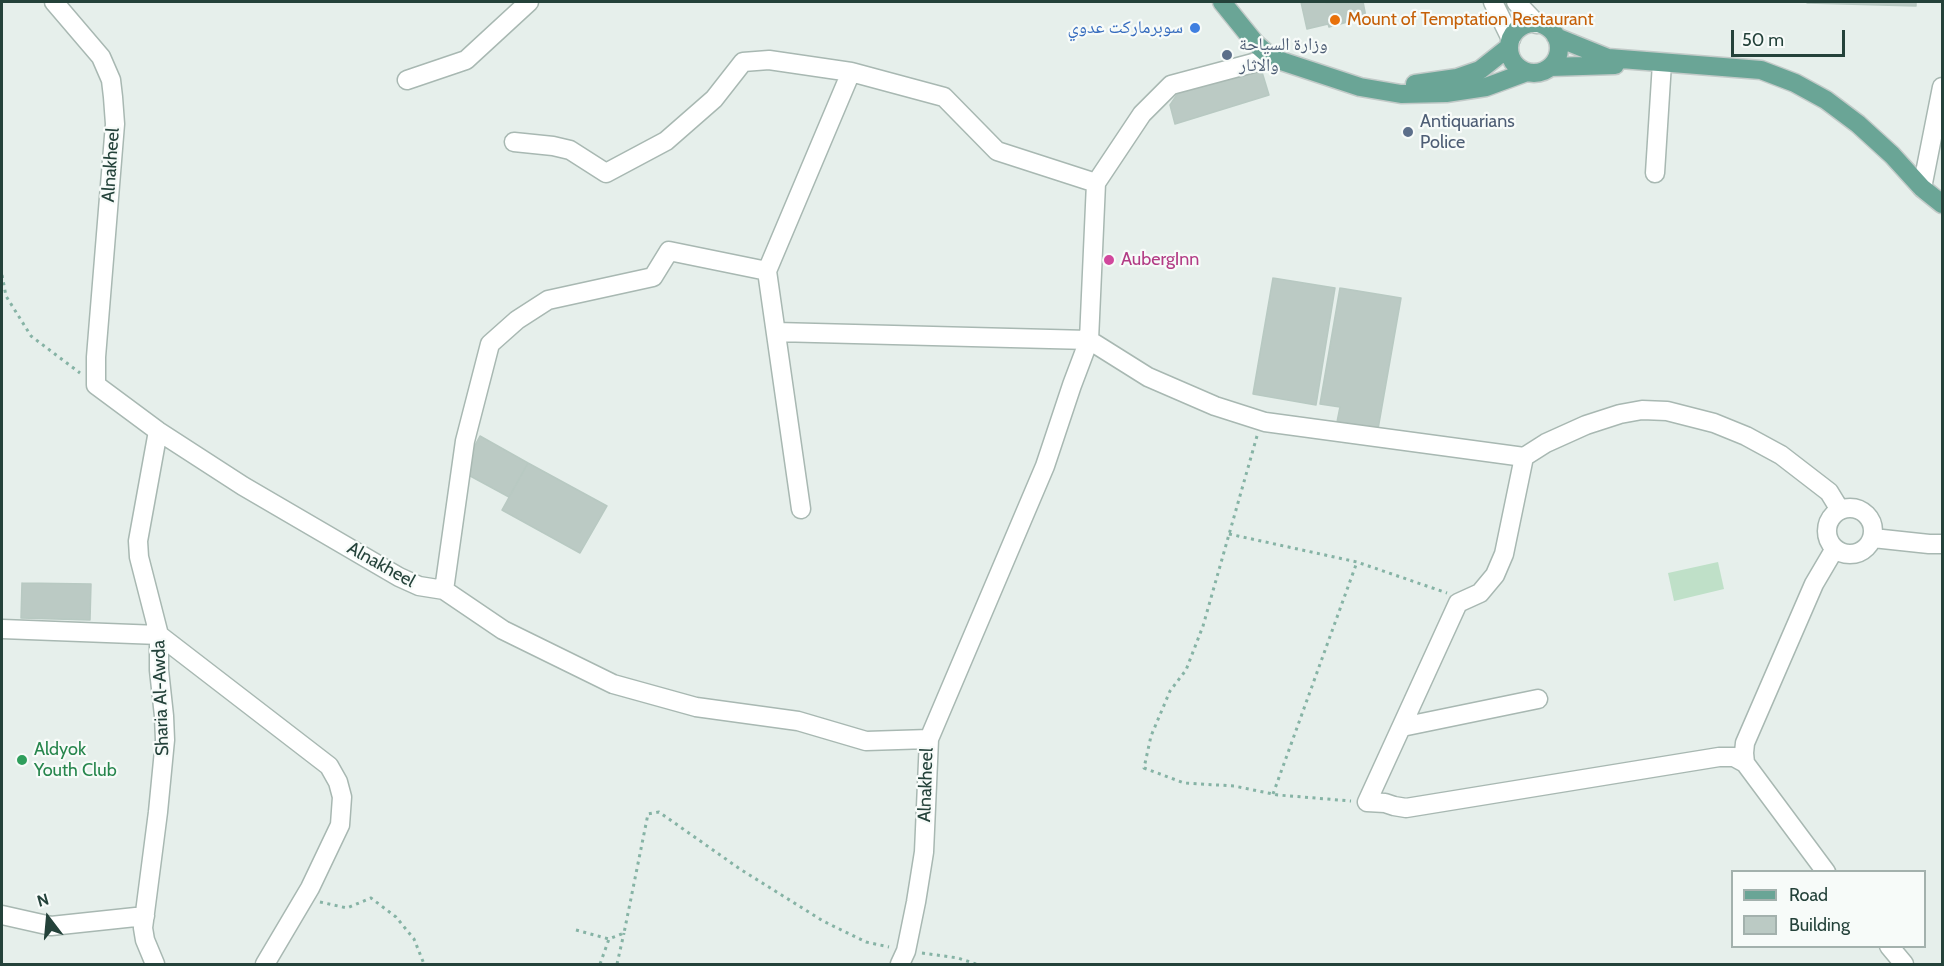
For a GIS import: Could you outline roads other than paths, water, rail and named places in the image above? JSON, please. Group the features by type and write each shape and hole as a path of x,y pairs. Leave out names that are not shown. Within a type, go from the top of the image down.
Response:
{"main road":[{"path":"1222,2 1256,44 1272,58 1359,87 1401,94 1446,93 1486,87 1527,72"},
{"path":"1359,87 1426,83 1457,78 1480,70 1510,43 1522,27 1537,24 1545,26 1556,37 1608,58 1761,70 1795,83 1826,99 1858,124 1892,155 1922,188 1942,204"},
{"path":"1550,67 1558,52 1556,37"},
{"path":"1510,43 1513,63 1519,69 1527,72 1535,73 1550,67 1662,63"}],"street":[{"name":"Alnakheel","path":"54,2 100,57 111,80 113,97 115,124 96,357 96,385 158,432 243,486 399,576 419,586 444,590 503,630 613,684 696,707 798,721 866,741 928,739 924,852 916,902 903,958"},
{"path":"407,80 466,60 529,2"},
{"path":"1493,2 1510,43"},
{"path":"1516,2 1537,24"},
{"path":"928,739 1045,466 1089,340 1096,183 1142,114 1171,85 1272,58"},
{"path":"514,142 570,150 606,173 666,141 714,99 742,62 769,60 851,72 944,97 997,152 1096,183"},
{"path":"1655,173 1662,63"},
{"path":"801,509 767,271 851,72"},
{"path":"1922,188 1942,87"},
{"path":"444,590 465,441 490,344 517,320 548,300 653,277 669,251 767,271"},
{"path":"776,332 1089,340 1148,377 1215,406 1261,420 1524,457 1546,443 1586,425 1620,414 1642,410 1667,411 1714,423 1746,436 1781,455 1830,492 1840,510"},
{"name":"Sharia Al-Awda","path":"155,964 145,940 143,928 158,812 165,716 159,670 159,635 138,541 158,432"},
{"path":"1524,457 1504,554 1495,575 1480,593 1458,603 1367,802 1406,808 1719,757 1734,758 1745,763 1825,870"},
{"path":"1855,508 1862,511 1872,523 1873,538 1864,550 1857,554 1841,554 1829,543 1826,528 1833,514 1840,510 1855,508"},
{"path":"1873,538 1942,544"},
{"path":"1745,763 1745,743 1814,584 1834,550"},
{"path":"2,629 159,635 328,766 338,782 342,797 340,825 306,895 265,964"},
{"path":"1402,727 1538,699"},
{"path":"2,915 51,926 145,916"},
{"path":"1891,948 1904,964"}],"place":[{"name":"Mount of Temptation Restaurant","path":"1335,20"},
{"name":"سوبرماركت عدوي","path":"1195,28"},
{"name":"وزارة السياحة والاثار","path":"1227,55"},
{"name":"Antiquarians Police","path":"1408,132"},
{"name":"AubergInn","path":"1109,260"},
{"name":"Aldyok Youth Club","path":"22,760"}]}
